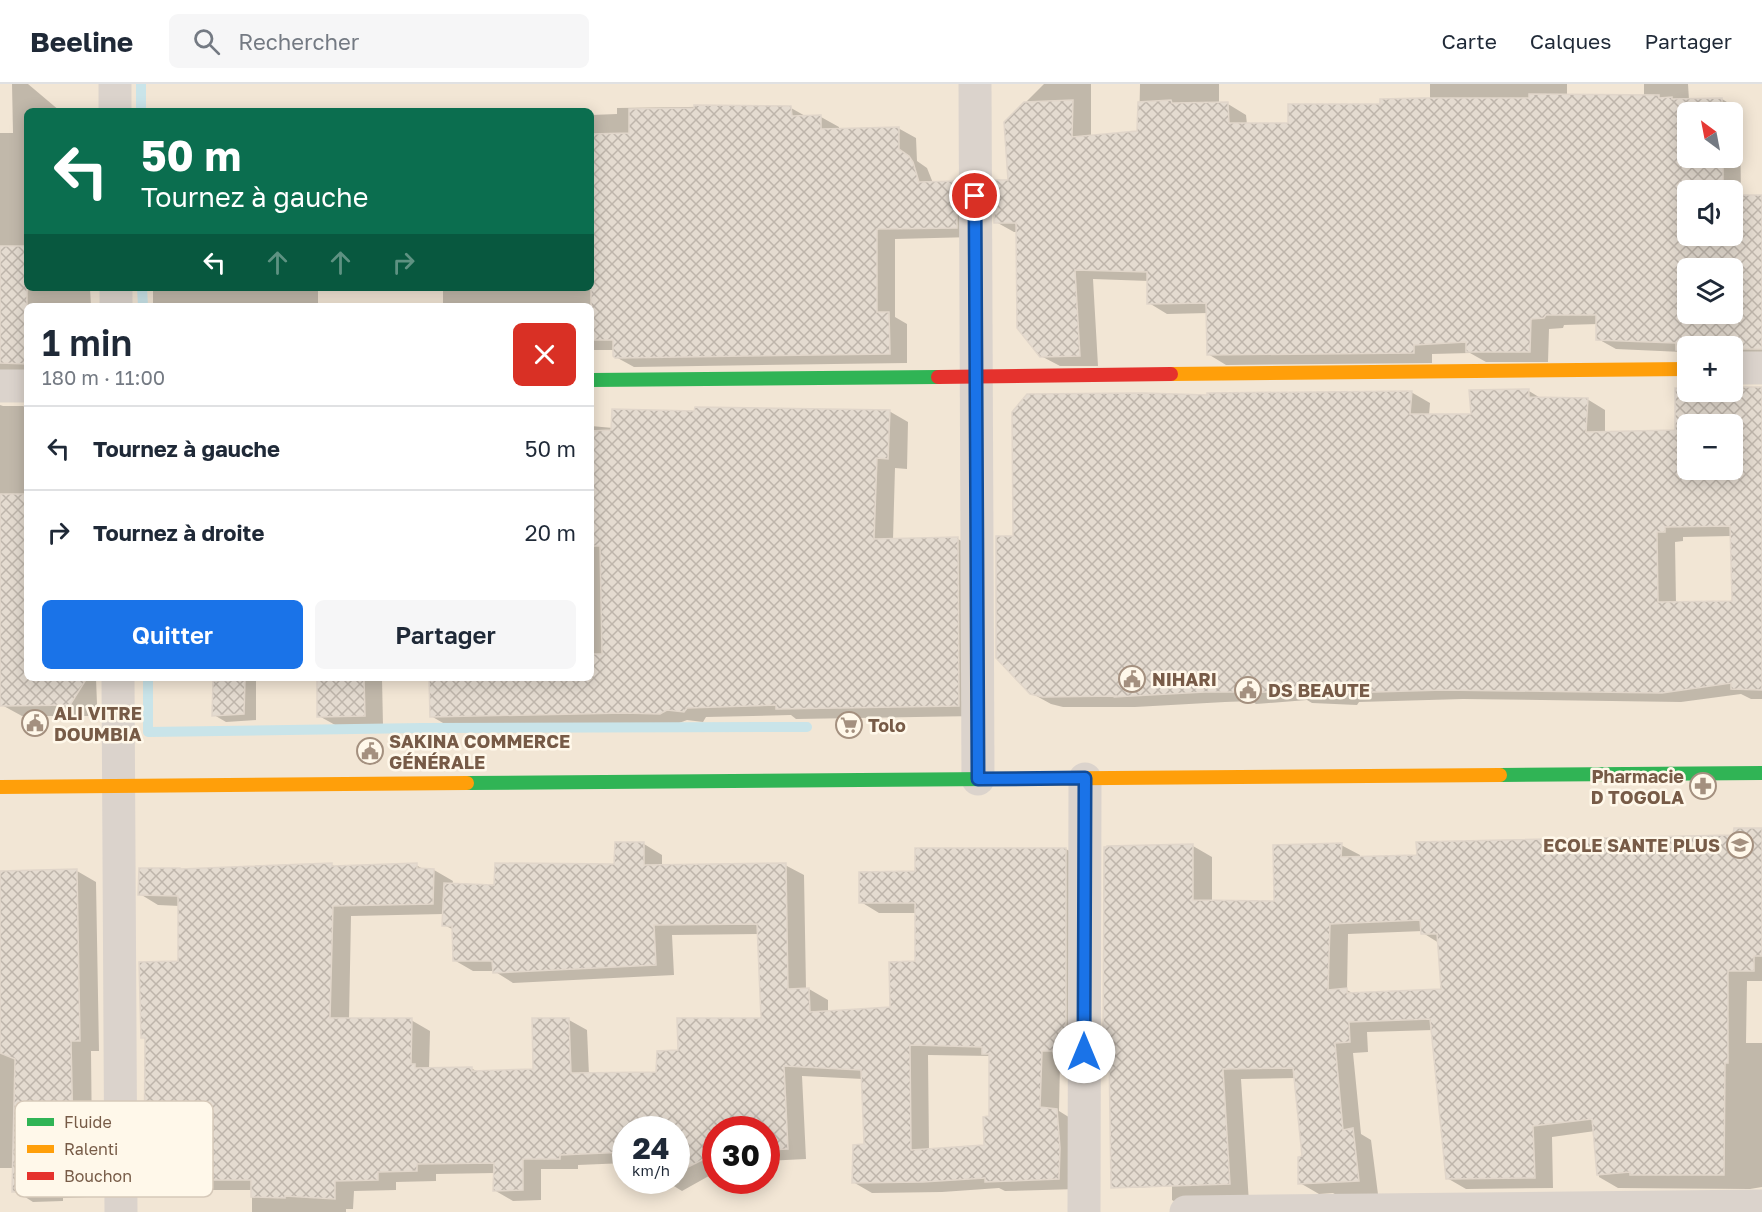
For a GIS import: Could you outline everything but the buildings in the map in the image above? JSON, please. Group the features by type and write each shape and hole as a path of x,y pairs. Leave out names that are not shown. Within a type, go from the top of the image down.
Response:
{"main road":[{"path":"594,380 1677,369"},
{"path":"0,787 1762,773"}],"street":[{"path":"115,84 115,108"},
{"path":"975,84 978,779"},
{"path":"1743,368 1762,368"},
{"path":"0,386 24,386"},
{"path":"118,681 120,1101"},
{"path":"1084,1212 1085,778"},
{"path":"121,1197 121,1212"},
{"path":"1186,1212 1762,1206"}],"shaded area":[{"path":"0,84 1762,84 1762,1212 0,1212"}],"waterway":[{"path":"141,84 141,108"},
{"path":"142,291 143,303"},
{"path":"148,681 148,732 422,728 807,727"}],"traffic: fast":[{"path":"594,380 938,377"},
{"path":"1500,775 1762,773"},
{"path":"467,783 991,779"}],"traffic: slow":[{"path":"1171,374 1677,369"},
{"path":"991,779 1500,775"},
{"path":"0,787 467,783"}],"traffic: jam":[{"path":"938,377 1171,374"}],"place":[{"name":"NIHARI","path":"1132,679"},
{"name":"DS BEAUTE","path":"1248,690"},
{"name":"ALI VITRE DOUMBIA","path":"35,723"},
{"name":"Tolo","path":"849,725"},
{"name":"SAKINA COMMERCE GÉNÉRALE","path":"370,751"},
{"name":"Pharmacie D TOGOLA","path":"1703,786"},
{"name":"ECOLE SANTE PLUS","path":"1740,845"}],"route":[{"path":"975,196 978,779 1085,778 1084,1052"}]}
